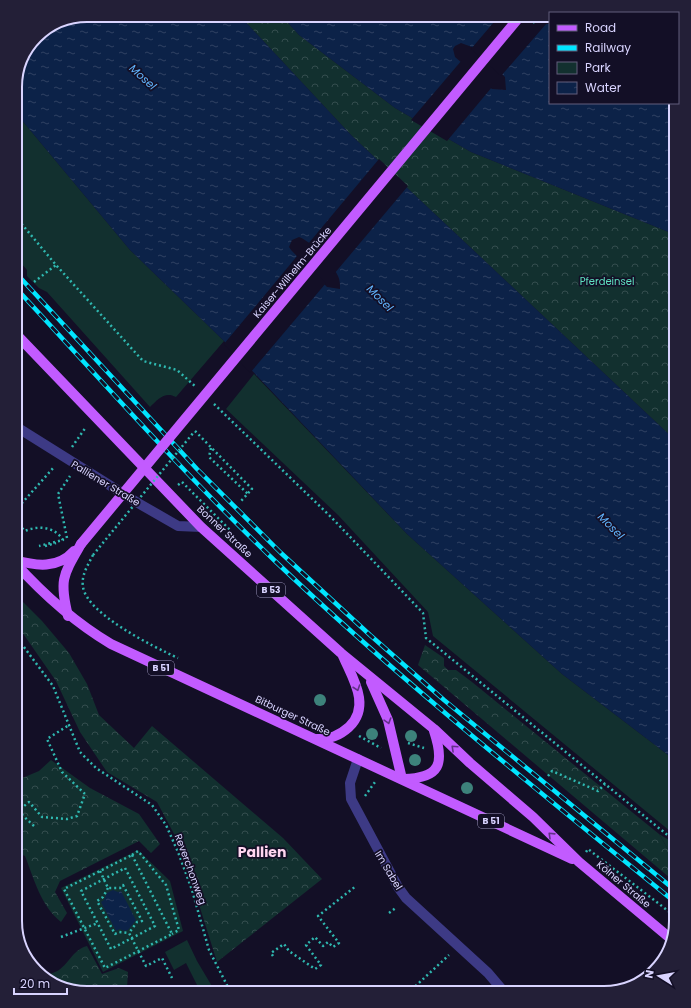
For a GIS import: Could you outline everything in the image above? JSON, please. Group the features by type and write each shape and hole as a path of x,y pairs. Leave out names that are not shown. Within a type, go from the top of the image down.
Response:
{"main road":[{"name":"Kaiser-Wilhelm-Brücke","path":"22,561 42,565 56,563 66,559 81,544 515,22"},
{"name":"Bonner Straße","path":"22,340 201,527 365,674 434,729 470,763 533,817 579,862"},
{"name":"Kaiser-Wilhelm-Brücke","path":"68,616 63,595 63,581 68,567 81,544"},
{"name":"Bitburger Straße","path":"22,571 37,588 68,616 94,634 141,659 579,862"},
{"path":"314,739 334,737 348,728 356,718 359,708 359,695 341,653"},
{"path":"365,674 380,699 388,720 402,779 429,775 437,766 439,757 438,743 434,729"},
{"name":"Kölner Straße","path":"579,862 667,937"}],"street":[{"name":"Palliener Straße","path":"22,430 77,466 178,526 201,527"},
{"name":"Im Sabel","path":"358,759 350,779 350,793 354,807 398,887 406,898 460,945 499,986"}],"path":[{"path":"22,224 56,265 143,361 177,370 199,390"},
{"path":"34,282 56,265"},
{"path":"210,401 331,517 422,613 426,638 669,836"},
{"path":"62,456 70,450 95,415"},
{"path":"195,431 210,448 252,489 241,501"},
{"path":"210,448 208,457 248,494"},
{"path":"67,538 58,494 77,466"},
{"path":"22,503 52,468"},
{"path":"169,494 182,482 231,530"},
{"path":"22,528 25,531 34,528 52,529 59,534 63,540"},
{"path":"63,540 40,546 51,546 73,536"},
{"path":"93,555 83,575 83,588 91,605 144,642 179,659"},
{"name":"Reverchonweg","path":"22,644 53,686 80,752 96,768 152,805 166,825 192,890 209,950 227,986"},
{"path":"22,808 29,802 42,817 67,819 77,816 85,794 62,772 47,739 69,725"},
{"path":"348,728 388,753 393,742 418,746 439,757"},
{"path":"548,776 552,771 598,791 605,784"},
{"path":"22,815 34,826"},
{"path":"579,862 588,849 669,912"},
{"path":"138,851 166,885 179,930 105,968 64,889 132,854 138,851"},
{"path":"132,854 172,934"},
{"path":"126,868 155,926 111,949 98,923 81,891 126,868"},
{"path":"100,871 108,888"},
{"path":"108,888 120,888 123,885 142,921 137,922 129,934"},
{"path":"273,956 271,953 284,944 289,951 315,969 321,965 306,945 315,937 323,946 328,942 333,947 339,943 318,916 356,886"},
{"path":"108,888 103,897 97,901 115,934 119,932 129,934 146,966 162,958 172,978"},
{"path":"389,913 399,905"},
{"path":"61,937 98,923"},
{"path":"416,986 460,945"}],"green space":[{"name":"Pferdeinsel","path":"246,22 287,22 299,35 395,108 471,152 669,232 669,434 351,135"},
{"path":"22,120 130,250 224,341 176,397 172,395 165,395 150,407 47,292 39,288 27,276 27,270 22,264"},
{"path":"254,374 407,534 562,674 669,756 669,830 433,636 428,612 338,515 226,409"},
{"path":"22,601 42,621 69,653 87,684 99,715 134,748 152,726 283,838 322,879 217,962 181,847 157,802 107,772 80,732 56,681 22,632"},
{"path":"425,645 444,658 444,666 448,670 456,670 472,682 659,834 669,851 669,877 418,665"},
{"path":"51,760 90,788 139,814 160,844 151,853 139,841 60,881 55,892 67,913 61,922 54,916 43,900 25,856 22,855 22,778 39,771"},
{"path":"659,834 669,840 669,851"},
{"path":"138,850 170,881 183,931 103,972 61,888"},
{"path":"187,940 212,986 198,986 186,963 174,970 165,952"},
{"path":"87,946 102,974 119,968 128,972 127,986 82,986 70,984 50,974 63,967 78,950"}],"water":[{"name":"Mosel","path":"246,22 351,135 669,434 669,756 562,674 407,534 224,341 130,250 22,120 22,82 24,70 29,58 35,47 44,38 62,27 74,23","holes":["299,237 309,243 331,265 339,278 340,289 327,287 289,247 292,240"]},
{"path":"287,22 549,22 549,104 669,104 669,232 471,152 395,108 299,35","holes":["461,43 472,47 505,77 506,90 492,89 455,57 453,49"]},
{"path":"113,890 118,892 121,891 136,920 128,930 124,931 120,929 116,931 101,902 104,900 107,893"}],"pier":[{"path":"494,22 549,22 549,24 546,24 501,76 471,49"},
{"path":"462,60 492,87 447,141 411,120"},
{"path":"379,159 408,186 334,274 308,244"},
{"path":"298,255 326,283 250,373 224,344"}],"railway":[{"path":"22,280 197,469 281,553 370,635 444,700 669,885"},
{"path":"22,295 208,494 241,528 323,606 472,736 669,897"}],"district":[{"name":"Pallien","path":"262,852"}]}
